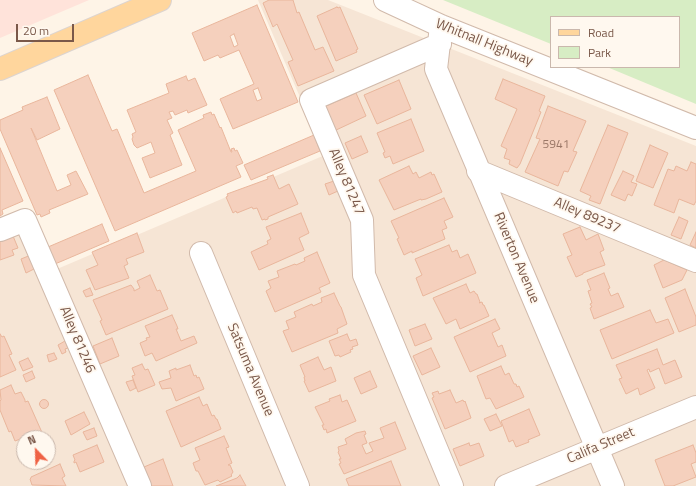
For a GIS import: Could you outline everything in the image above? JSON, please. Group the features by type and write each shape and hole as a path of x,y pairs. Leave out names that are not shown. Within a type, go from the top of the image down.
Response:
{"main road":[{"path":"0,68 160,0"}],"street":[{"name":"Whitnall Highway","path":"385,0 440,35 696,128"},
{"name":"Riverton Avenue","path":"440,35 436,69 478,171 614,486"},
{"name":"Alley 81247","path":"440,35 311,100 362,220 364,274 452,486"},
{"name":"Alley 89237","path":"478,171 696,261"},
{"name":"Alley 81246","path":"0,230 25,220 140,486"},
{"name":"Satsuma Avenue","path":"201,253 298,486"},
{"name":"Califa Street","path":"506,486 696,406"}],"shaded area":[{"path":"0,0 89,0 0,38"},
{"path":"258,0 328,0 696,146 696,486 0,486 0,236 22,227 43,275 325,155"}],"green space":[{"path":"443,0 696,0 696,104 609,68 680,68 680,16 550,16 550,44"}],"building":[{"path":"269,0 293,0 297,13 299,12 315,50 323,47 334,71 298,86 288,62 293,60 277,24 273,27 263,3"},
{"path":"257,5 298,102 233,129 220,99 254,84 239,50 220,58 218,55 204,61 192,33","holes":["234,34 238,45 234,47 230,36","258,88 262,99 257,101 253,90"]},
{"path":"340,7 358,49 356,50 357,52 336,61 317,16"},
{"path":"88,75 112,131 117,129 144,193 196,171 178,130 204,118 203,115 211,112 212,115 214,114 220,128 221,127 231,152 231,149 234,148 235,151 237,150 243,163 236,166 241,177 115,231 54,90"},
{"path":"186,76 188,81 195,78 207,105 188,113 187,110 175,115 173,111 169,112 172,118 167,120 173,133 170,135 182,165 150,178 142,158 155,153 151,142 137,148 134,145 132,134 136,132 127,110 169,93 166,84"},
{"path":"503,79 545,96 539,111 541,112 517,168 509,164 510,160 504,158 507,149 501,146 517,109 495,99"},
{"path":"399,80 411,109 377,124 364,95"},
{"path":"356,93 366,116 334,131 324,107"},
{"path":"47,97 60,129 37,140 31,128 57,191 71,185 67,175 76,171 88,194 49,210 50,213 41,217 40,214 37,215 0,129 0,120 23,110 22,107"},
{"path":"548,106 586,121 573,151 577,152 568,172 564,171 558,186 525,172 540,139 536,138"},
{"path":"411,119 424,151 393,164 390,156 385,158 383,153 385,152 377,133"},
{"path":"608,125 628,133 600,204 589,200 591,196 580,191"},
{"path":"314,135 320,151 251,180 244,165"},
{"path":"361,136 368,152 352,159 345,143"},
{"path":"650,145 668,153 653,188 636,181"},
{"path":"0,148 23,201 2,210 3,214 0,216"},
{"path":"691,162 696,164 696,201 694,205 679,199 674,213 654,205 668,169 674,171 676,166 687,171"},
{"path":"409,166 413,174 416,172 419,178 431,172 432,175 434,174 442,192 394,210 379,180"},
{"path":"623,171 634,176 631,182 637,184 632,196 628,194 625,201 611,195"},
{"path":"273,175 279,189 289,184 298,204 268,217 268,219 265,220 262,220 257,208 253,209 252,207 237,213 236,211 233,213 226,197 228,196 227,194 268,179 267,177"},
{"path":"334,181 338,191 329,195 325,184"},
{"path":"444,198 453,217 444,221 447,228 442,230 445,239 404,255 397,239 399,238 391,221"},
{"path":"301,213 309,233 299,238 304,250 259,270 251,252 268,244 267,241 271,239 266,227"},
{"path":"679,217 688,221 681,239 671,235"},
{"path":"102,224 109,241 55,264 48,247"},
{"path":"580,227 586,240 598,234 604,250 600,252 605,265 576,277 567,257 572,255 563,234"},
{"path":"696,232 696,248 690,245"},
{"path":"137,233 144,252 126,259 128,264 124,266 129,278 95,290 86,270 98,265 92,252"},
{"path":"13,236 18,248 12,250 14,255 0,260 0,241"},
{"path":"449,245 452,252 457,250 460,258 468,254 476,273 423,296 416,278 422,275 415,259"},
{"path":"317,252 330,283 319,288 321,292 275,312 266,291 271,288 268,281 279,277 277,271 305,261 304,258"},
{"path":"31,255 36,268 26,273 21,259"},
{"path":"664,260 687,270 682,280 663,288 654,265"},
{"path":"604,273 610,288 608,289 611,296 618,293 624,307 594,319 590,308 592,307 590,304 592,303 588,291 591,290 587,280"},
{"path":"150,275 157,291 160,290 168,309 106,335 100,321 102,320 93,300 131,285 134,291 140,288 137,281"},
{"path":"466,284 470,293 474,291 477,294 479,303 482,302 489,316 460,329 456,319 446,324 433,298"},
{"path":"90,288 93,295 86,297 83,291"},
{"path":"685,289 696,317 696,325 679,332 665,298"},
{"path":"334,293 347,324 337,329 338,333 292,352 283,331 289,329 286,321 296,317 294,312 312,304 313,306 322,302 321,298"},
{"path":"650,310 656,323 668,319 674,333 612,359 600,330"},
{"path":"172,315 181,341 194,336 197,343 156,361 152,353 145,356 140,343 147,340 146,338 150,337 145,326"},
{"path":"495,319 500,329 492,333 498,347 502,345 506,356 470,372 454,337"},
{"path":"425,324 432,339 415,346 409,330"},
{"path":"0,334 2,337 4,336 12,354 9,355 16,370 0,377"},
{"path":"347,334 350,341 356,339 358,345 352,347 353,349 350,350 351,352 340,357 339,355 335,356 329,341"},
{"path":"112,338 119,356 100,364 93,346"},
{"path":"65,341 68,348 65,349 66,352 62,354 58,345"},
{"path":"431,348 440,367 422,375 413,356"},
{"path":"657,349 663,365 675,360 682,377 665,384 659,368 650,372 649,369 647,370 655,388 640,395 638,388 626,394 619,379 622,378 616,365"},
{"path":"54,353 57,359 49,362 47,355"},
{"path":"318,357 324,370 331,367 336,381 309,392 304,381 305,377 300,365"},
{"path":"28,358 33,367 23,371 19,362"},
{"path":"142,364 145,370 148,369 155,385 138,392 132,376 135,375 132,368"},
{"path":"190,365 194,376 196,375 197,378 199,377 204,389 176,401 171,388 162,389 159,382 171,378 169,371"},
{"path":"501,366 505,375 509,373 514,384 516,384 517,387 519,386 524,397 496,409 490,398 486,399 477,376"},
{"path":"32,371 35,378 26,382 23,375"},
{"path":"370,371 377,387 361,394 354,378"},
{"path":"133,380 136,388 130,391 126,382"},
{"path":"11,385 15,394 21,392 25,402 28,401 41,430 16,430 15,441 11,431 9,432 0,410 0,390"},
{"path":"450,390 456,403 463,400 464,402 465,401 471,418 445,429 432,398 434,397 432,393 438,391 439,394"},
{"path":"340,395 342,402 347,400 356,421 327,433 326,429 324,430 322,425 324,425 315,407"},
{"path":"199,397 203,406 207,404 212,416 214,415 217,419 221,429 181,447 166,411"},
{"path":"44,399 49,404 44,409 39,404"},
{"path":"529,409 540,435 528,440 529,442 516,447 513,440 509,442 501,421"},
{"path":"84,412 90,424 71,435 65,421"},
{"path":"496,414 502,426 490,431 484,419"},
{"path":"395,422 406,449 344,474 339,464 341,463 339,459 341,459 338,452 338,447 347,444 345,439 356,433 365,431 366,434 364,435 367,443 362,445 366,454 373,451 369,443 384,438 380,428"},
{"path":"94,428 97,436 87,440 83,432"},
{"path":"224,436 229,447 226,448 232,463 228,465 230,465 233,472 231,475 232,476 220,482 218,480 205,485 193,463 200,460 195,448"},
{"path":"469,443 470,446 479,443 484,456 460,466 453,449"},
{"path":"97,445 104,462 80,472 76,462 74,463 75,460 73,455"},
{"path":"693,445 696,453 696,462 691,464 696,477 673,486 665,486 655,460"},
{"path":"163,459 173,486 149,486 148,483 150,482 144,467"},
{"path":"391,461 401,486 349,486 346,479"},
{"path":"60,464 65,476 62,478 66,486 32,485 30,479 31,477 47,470 56,470 56,466"},
{"path":"240,475 246,486 216,486 237,478"}]}
